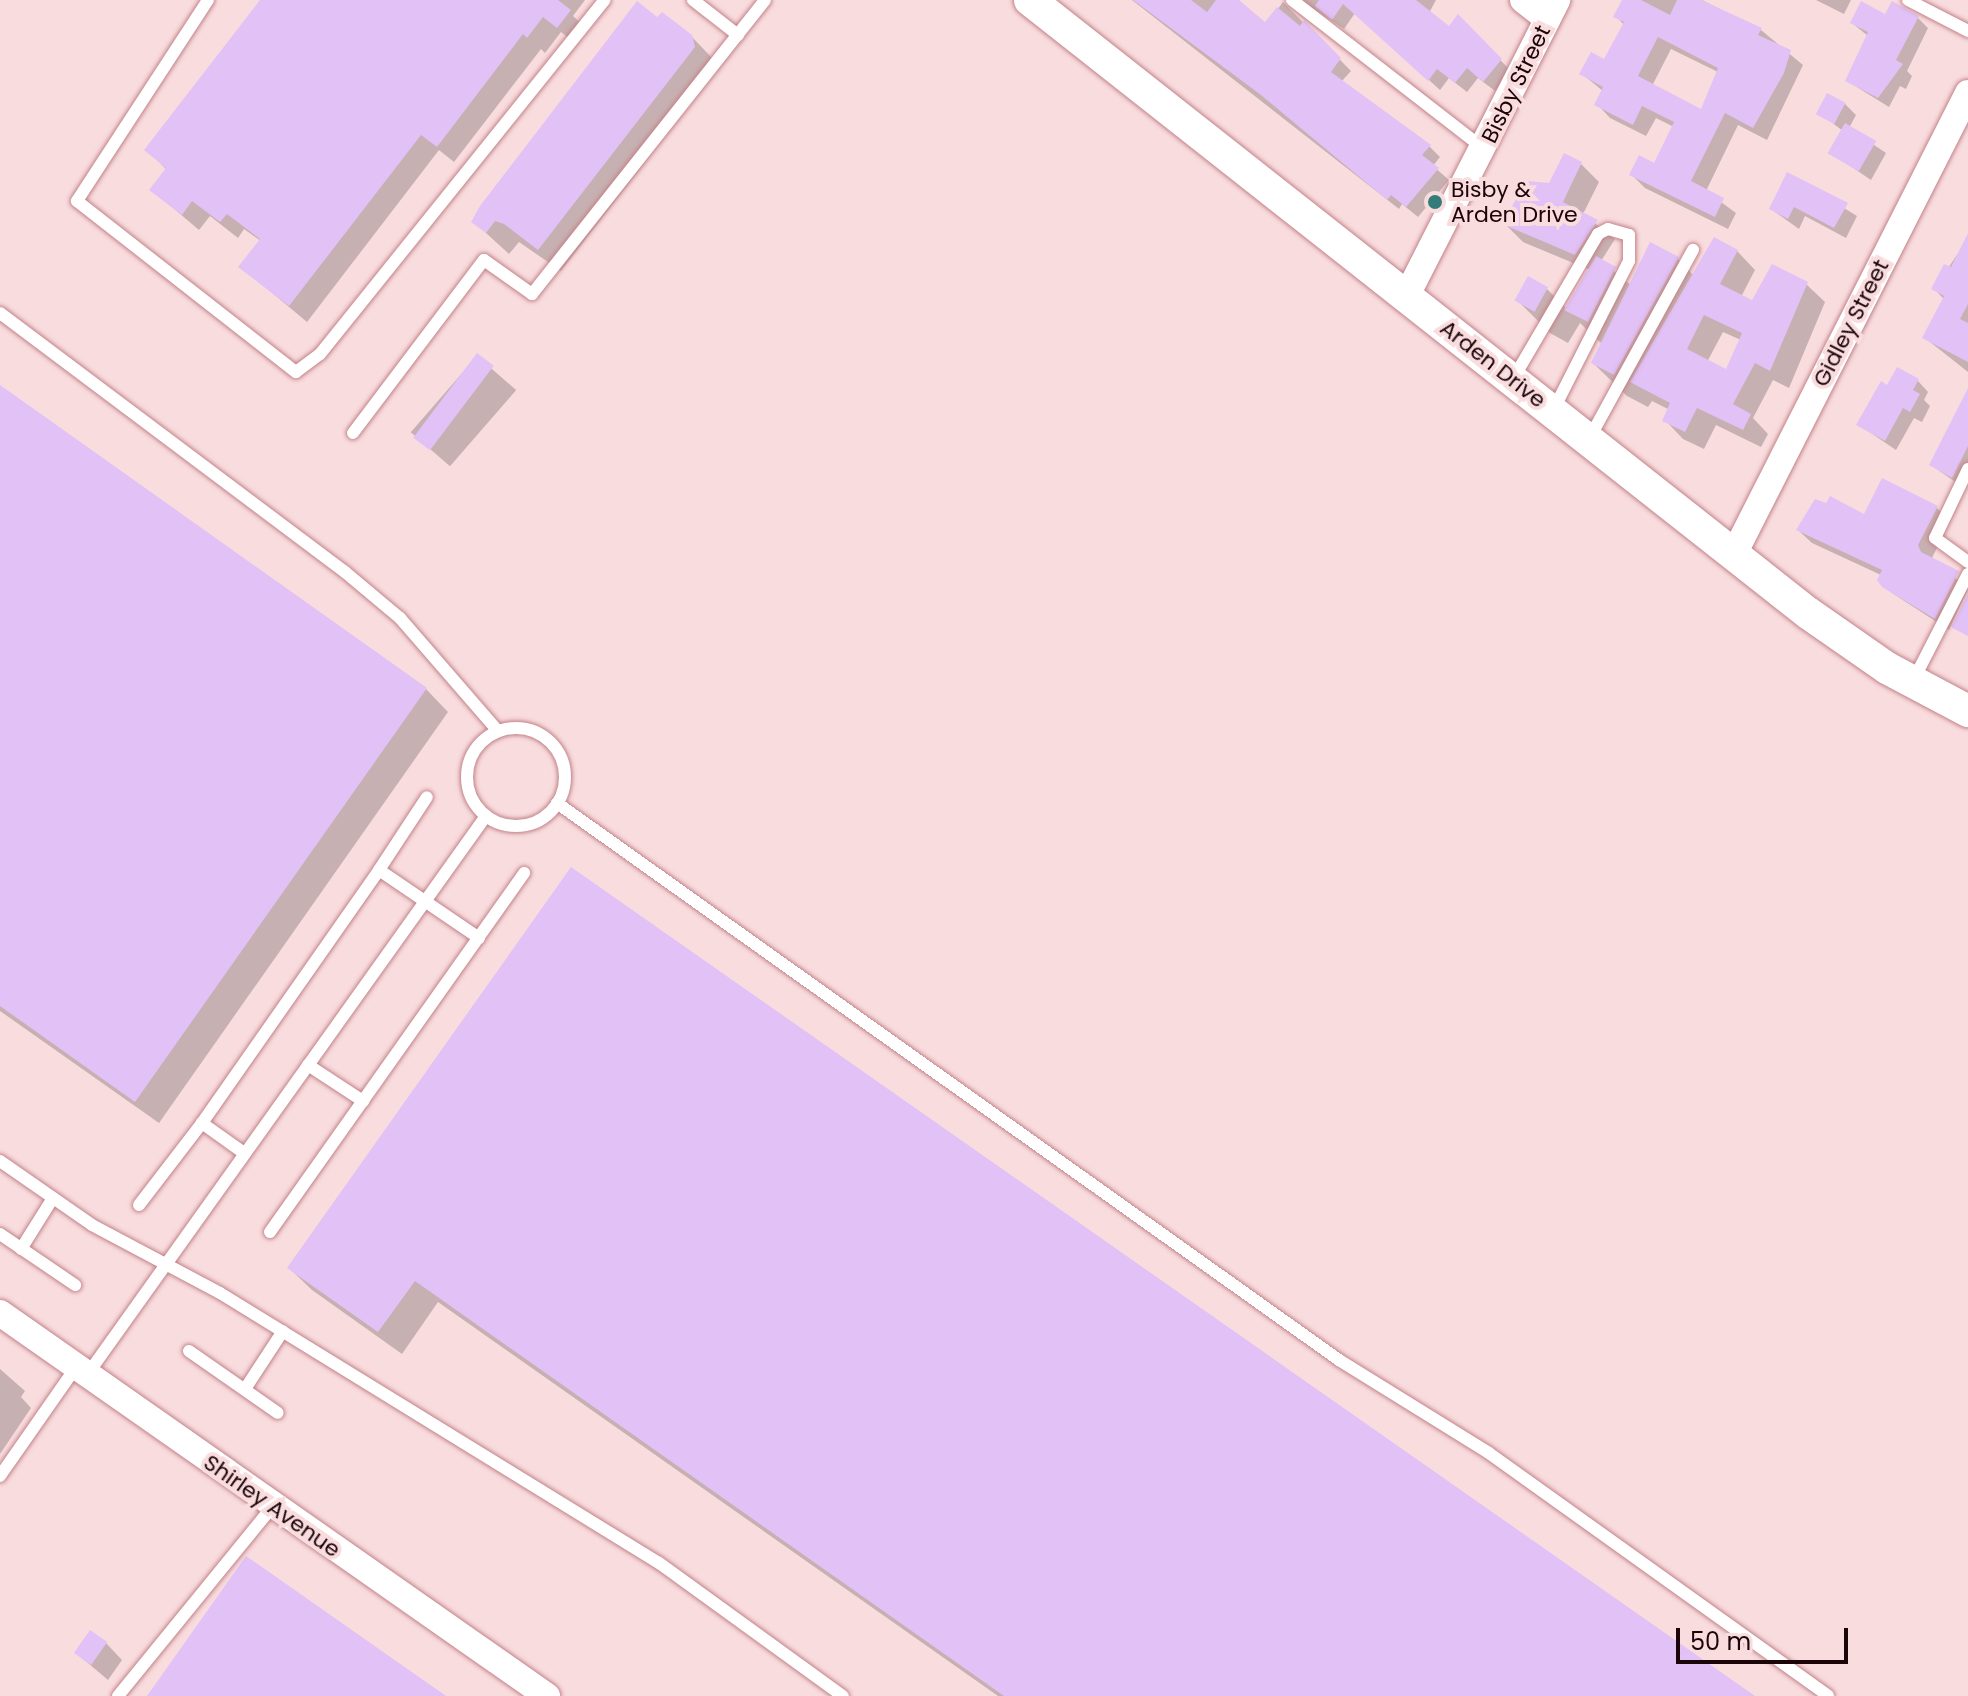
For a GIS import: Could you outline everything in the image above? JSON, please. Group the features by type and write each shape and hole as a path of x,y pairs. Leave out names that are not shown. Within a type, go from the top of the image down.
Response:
{"street":[{"name":"Arden Drive","path":"1030,0 1808,613 1913,682 1968,711"},
{"path":"1523,0 1552,10"},
{"name":"Bisby Street","path":"1407,295 1484,149 1552,10"},
{"name":"Gidley Street","path":"1734,554 1968,93"},
{"name":"Shirley Avenue","path":"0,1313 272,1507 547,1696"}],"lane":[{"path":"208,0 77,201 296,372 320,354 605,0"},
{"path":"693,0 738,35"},
{"path":"353,433 484,260 532,294 765,0"},
{"path":"1292,0 1484,149"},
{"path":"1908,0 1968,31"},
{"path":"1513,379 1598,234 1608,229 1629,235 1629,261 1553,411"},
{"path":"1589,439 1693,250"},
{"path":"0,313 356,581 457,677 498,731"},
{"path":"1968,469 1935,538 1968,562"},
{"path":"1913,682 1968,574"},
{"path":"530,729 556,748 565,779 557,803 525,826 509,826 486,816 471,798 468,766 473,751 498,731 530,729"},
{"path":"139,1205 202,1123 427,797"},
{"path":"557,803 1339,1360 1489,1453 1828,1696"},
{"path":"0,1476 166,1262 486,816"},
{"path":"379,870 479,938"},
{"path":"270,1232 524,873"},
{"path":"308,1065 363,1101"},
{"path":"202,1123 244,1153"},
{"path":"0,1161 92,1225 166,1262 283,1331 659,1563 843,1696"},
{"path":"21,1249 53,1198"},
{"path":"0,1234 75,1285"},
{"path":"245,1389 283,1331"},
{"path":"189,1351 278,1413"},
{"path":"118,1696 272,1507"}],"building":[{"path":"260,0 558,0 571,10 557,28 543,17 527,38 523,34 437,147 421,135 289,306 238,267 260,239 227,214 220,222 192,201 182,215 149,190 166,168 144,150"},
{"path":"1133,0 1191,0 1207,12 1216,0 1239,0 1265,22 1277,7 1300,26 1304,20 1341,58 1331,72 1431,145 1422,155 1439,168 1406,207 1391,195 1387,200 1261,95"},
{"path":"1319,0 1416,0 1449,26 1458,14 1502,59 1483,82 1467,68 1455,83 1437,69 1428,81 1343,4 1332,20 1315,6"},
{"path":"1622,0 1641,0 1670,15 1677,0 1701,0 1762,28 1758,35 1791,50 1784,73 1753,128 1725,113 1691,181 1724,198 1715,217 1629,175 1639,155 1654,163 1674,122 1642,106 1633,125 1594,105 1603,87 1579,74 1591,52 1604,59 1624,22 1613,17","holes":["1658,37 1718,68 1701,109 1638,76"]},
{"path":"637,1 657,17 662,12 692,35 695,47 538,250 504,224 495,221 486,233 471,222 480,206"},
{"path":"1861,1 1885,14 1892,1 1919,16 1896,60 1903,64 1878,98 1845,81 1868,32 1850,23"},
{"path":"1827,93 1846,103 1834,124 1816,114"},
{"path":"1845,123 1876,141 1859,171 1828,153"},
{"path":"1564,153 1582,162 1563,202 1598,220 1575,255 1502,224 1526,181 1549,183"},
{"path":"1787,172 1848,203 1834,228 1794,207 1788,219 1769,209"},
{"path":"1968,233 1968,304 1960,319 1968,323 1968,362 1922,338 1944,296 1931,289 1944,264 1951,267"},
{"path":"1714,237 1738,250 1720,284 1752,300 1772,264 1808,282 1770,371 1755,363 1733,404 1751,414 1743,430 1697,408 1685,432 1662,421 1670,403 1630,382","holes":["1704,315 1742,333 1726,369 1687,349"]},
{"path":"1650,242 1679,257 1614,375 1591,363"},
{"path":"1596,256 1616,267 1588,322 1564,310"},
{"path":"1528,276 1548,287 1535,312 1514,300"},
{"path":"477,353 494,366 430,450 413,438"},
{"path":"1897,367 1919,379 1913,390 1920,394 1910,412 1903,408 1885,441 1856,425 1881,381 1887,385"},
{"path":"0,385 427,688 135,1102 0,1006"},
{"path":"1968,388 1968,446 1952,478 1929,465"},
{"path":"1882,478 1938,506 1918,545 1921,552 1959,571 1935,619 1882,587 1877,580 1882,570 1796,530 1815,499 1826,503 1830,496 1864,514"},
{"path":"1968,594 1968,636 1951,627"},
{"path":"571,867 1755,1696 1004,1696 415,1281 378,1332 287,1268"},
{"path":"246,1556 446,1696 147,1696"},
{"path":"90,1630 107,1642 91,1665 74,1653"}],"place":[{"name":"Bisby & Arden Drive","path":"1435,202"}]}
